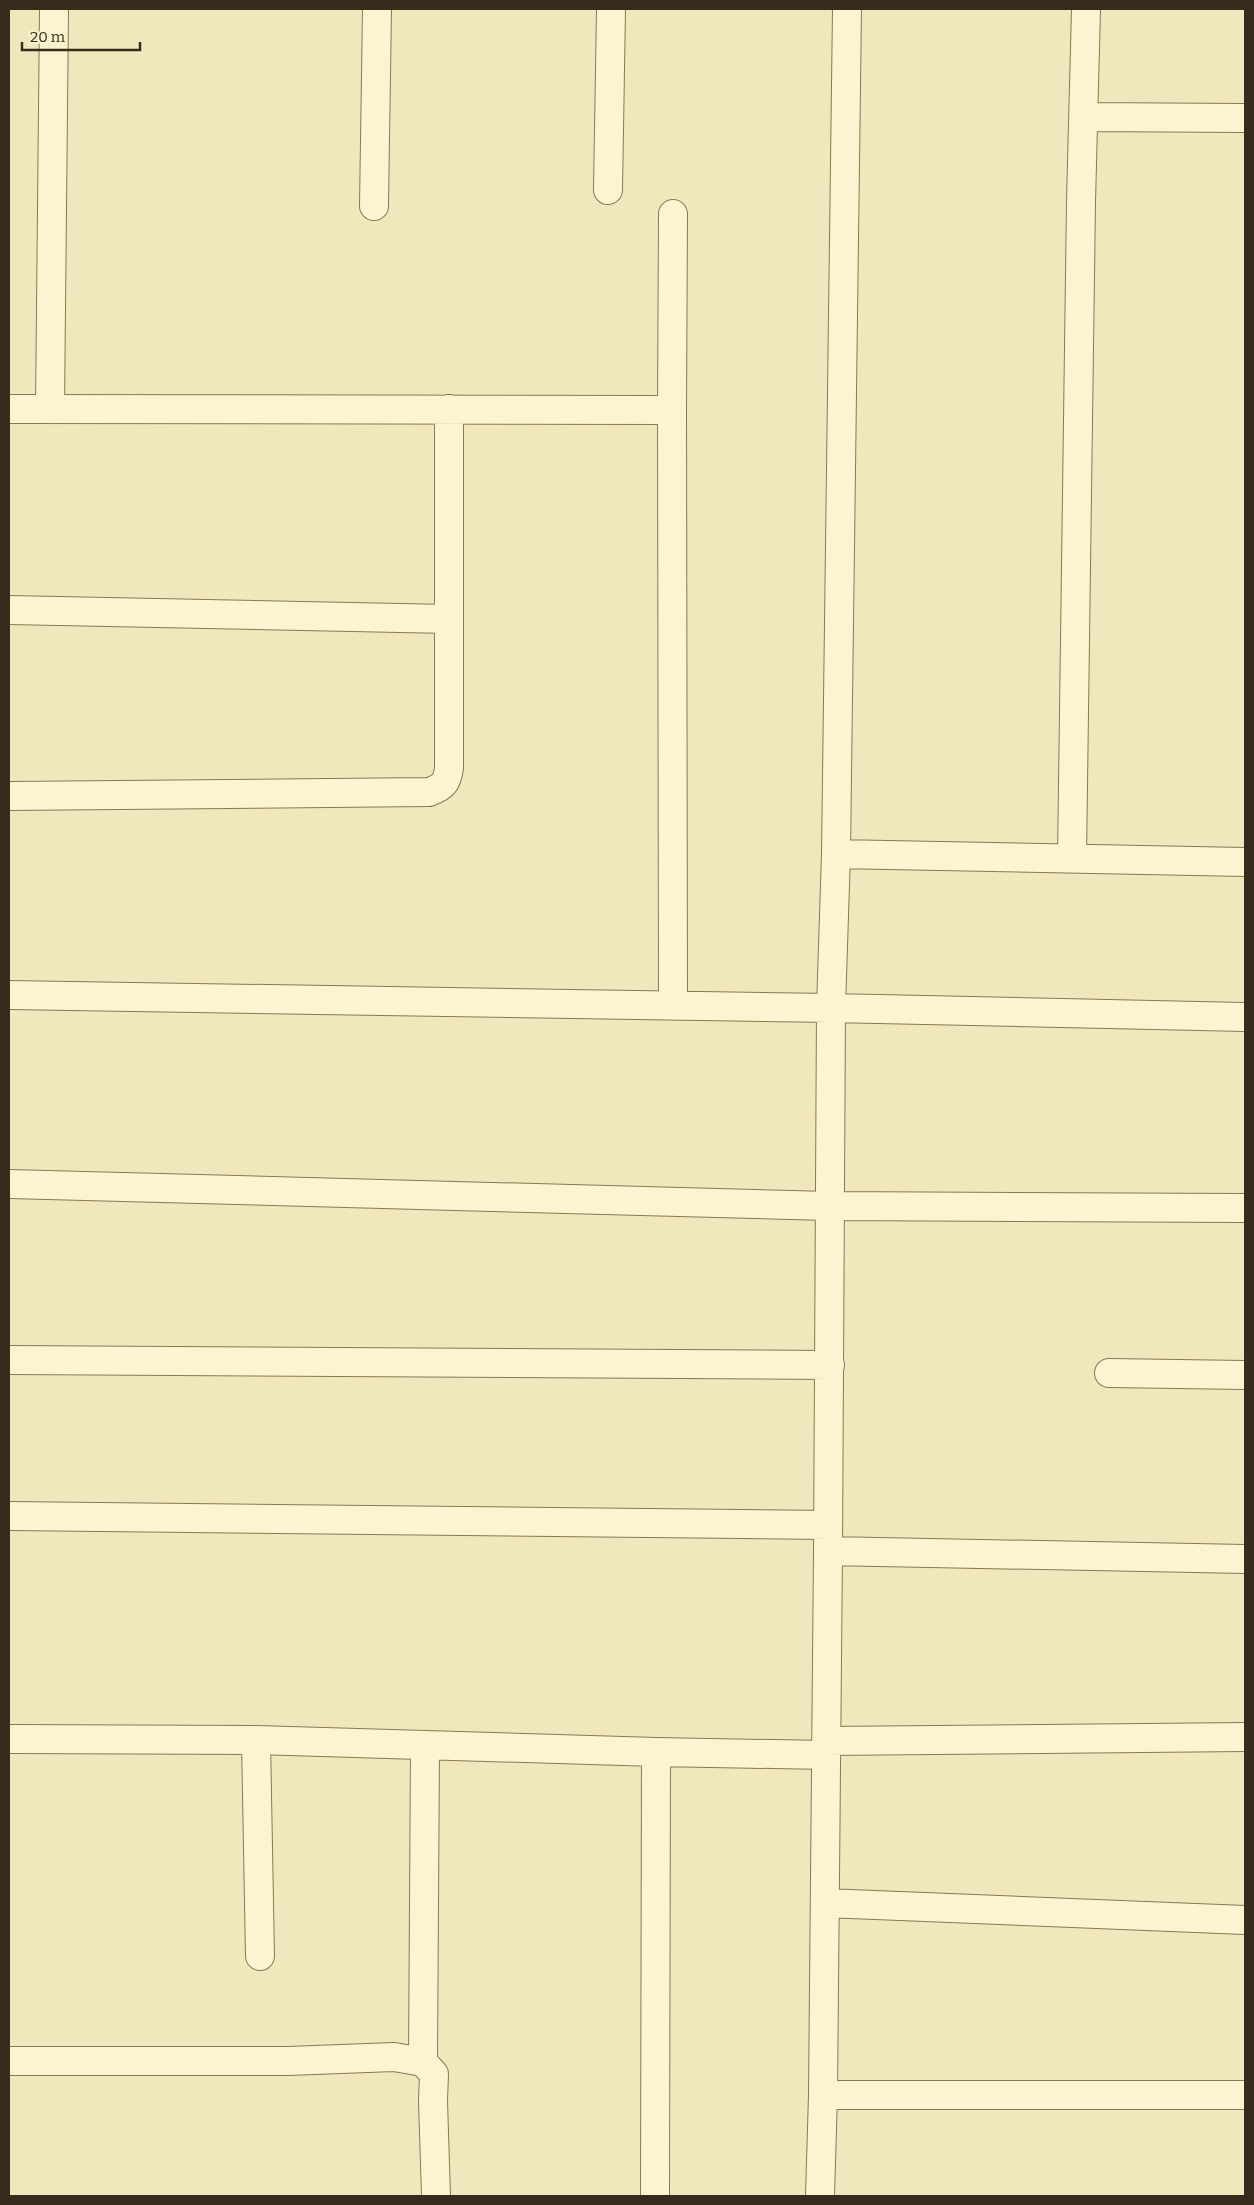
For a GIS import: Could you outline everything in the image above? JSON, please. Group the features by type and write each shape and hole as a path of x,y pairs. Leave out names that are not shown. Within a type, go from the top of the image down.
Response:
{"street":[{"path":"50,409 54,9"},
{"path":"374,206 377,9"},
{"path":"608,190 611,9"},
{"path":"820,2196 823,2095 830,1364 831,1008 836,854 848,9"},
{"path":"1072,858 1080,202 1086,9"},
{"path":"1084,117 1245,118"},
{"path":"673,1006 672,410 674,214"},
{"path":"9,409 672,410"},
{"path":"9,796 429,792 443,786 448,778 449,768 449,409"},
{"path":"9,610 449,619"},
{"path":"836,854 1245,862"},
{"path":"9,995 831,1008 1245,1017"},
{"path":"9,1184 830,1206 1245,1208"},
{"path":"9,1360 830,1364"},
{"path":"1110,1373 1245,1375"},
{"path":"9,1516 828,1538 1245,1559"},
{"path":"9,1739 256,1740 656,1752 1245,1737"},
{"path":"256,1740 260,1956"},
{"path":"423,2062 425,1746"},
{"path":"655,2196 656,1752"},
{"path":"825,1903 1245,1920"},
{"path":"9,2061 288,2061 394,2057 423,2062 434,2074 436,2196"},
{"path":"823,2095 1245,2095"}]}
